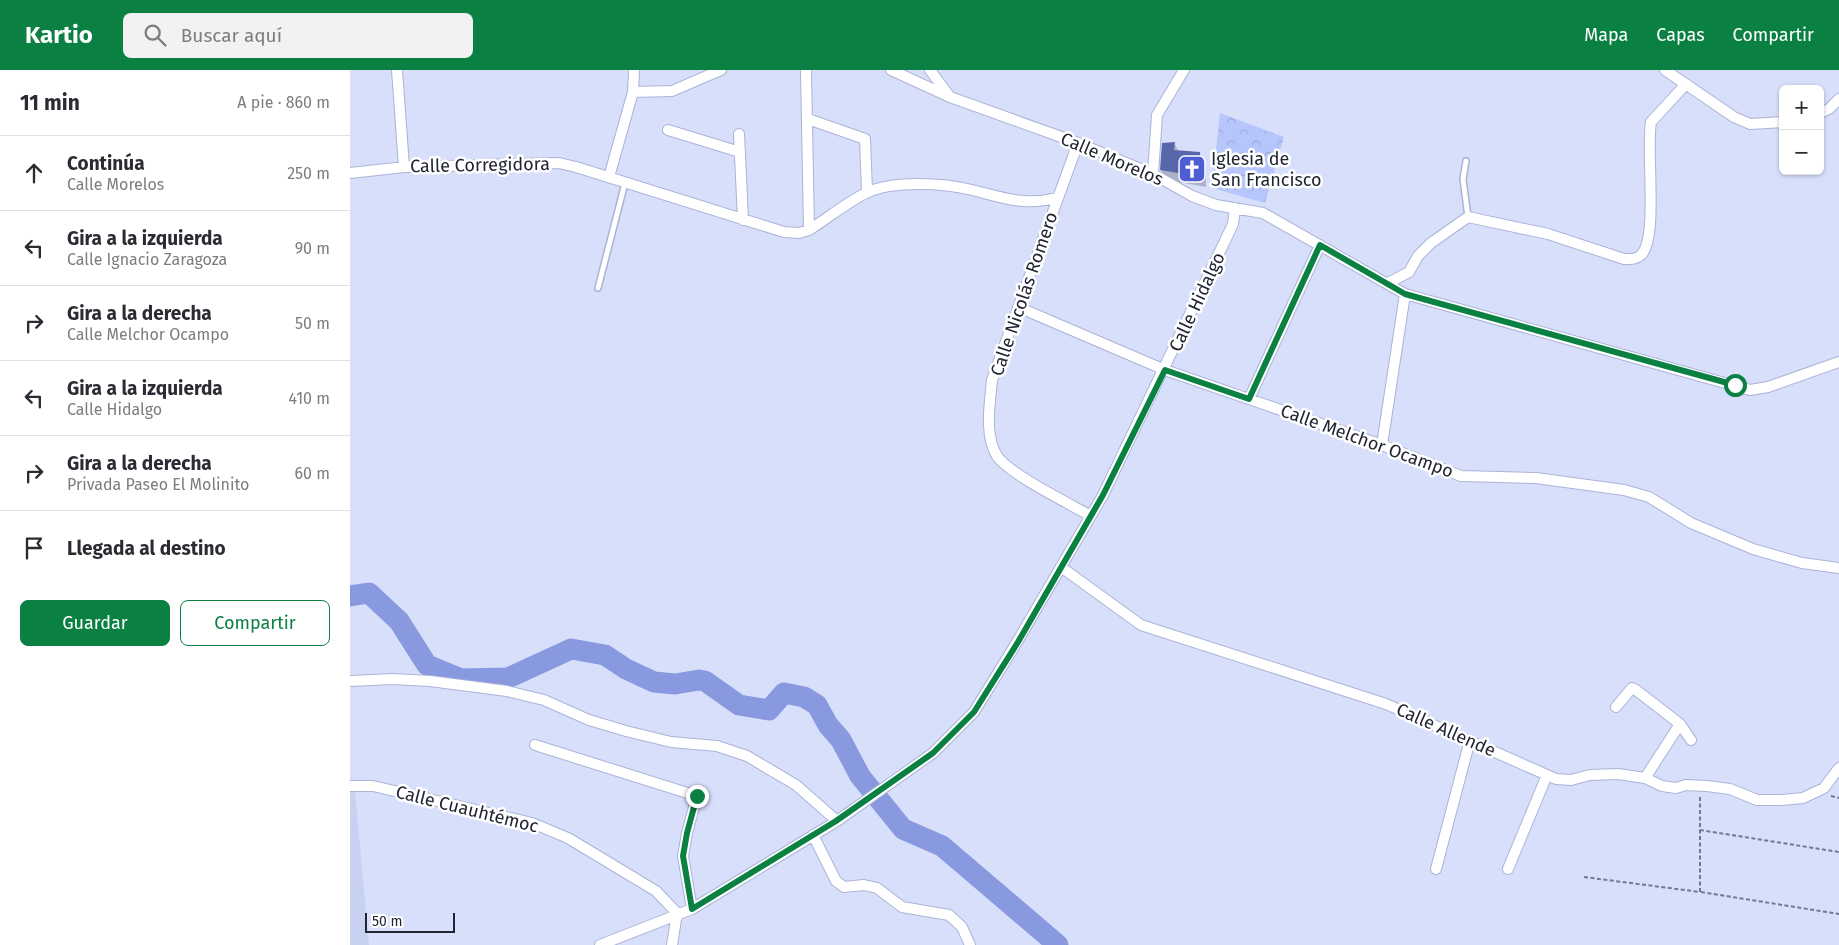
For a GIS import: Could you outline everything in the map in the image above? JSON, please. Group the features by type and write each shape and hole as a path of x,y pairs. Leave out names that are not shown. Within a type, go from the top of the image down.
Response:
{"street":[{"path":"397,70 404,167"},
{"path":"609,177 633,92 634,70"},
{"path":"633,92 672,91 721,70"},
{"path":"806,70 809,230"},
{"name":"Calle Morelos","path":"892,70 950,97 1078,143 1153,174 1192,196 1216,205 1263,212 1405,294 1750,390 1768,388 1839,362"},
{"path":"930,70 950,97"},
{"path":"1153,174 1157,115 1184,70"},
{"path":"1665,70 1734,117 1750,124 1779,122"},
{"path":"1388,283 1409,272 1418,256 1431,243 1468,217 1520,227 1624,260 1636,259 1643,253 1650,224 1650,122 1686,84"},
{"path":"1824,111 1839,99"},
{"path":"808,119 865,139 867,192"},
{"path":"668,130 740,152"},
{"path":"739,134 743,220"},
{"name":"Calle Nicolás Romero","path":"1078,143 992,380 991,440 997,456 1008,468 1091,516"},
{"name":"Calle Corregidora","path":"350,173 404,167 559,163 784,232 799,233 809,230"},
{"path":"809,230 867,192 918,184 953,186 1006,200 1036,203 1058,198"},
{"name":"Calle Hidalgo","path":"600,945 692,909 838,820 933,753 974,712 1018,642 1091,516 1165,370 1232,224 1235,208"},
{"path":"1249,399 1320,245"},
{"path":"1382,445 1405,294"},
{"name":"Calle Melchor Ocampo","path":"1018,306 1165,370 1382,445 1461,476 1536,478 1624,490 1649,497 1691,523 1753,549 1802,563 1839,568"},
{"name":"Calle Allende","path":"1061,567 1141,625 1386,704 1556,779 1571,780 1590,775 1618,774 1645,778 1662,786 1676,788 1686,785 1730,790 1756,800 1803,798 1824,788 1839,768"},
{"path":"350,681 392,679 430,681 507,691 544,700 589,720 626,731 671,742 717,746 747,756 796,785 838,820"},
{"path":"1616,707 1632,688 1680,724 1691,740"},
{"path":"1645,778 1680,724"},
{"path":"1436,869 1470,740"},
{"path":"535,745 697,796 683,856 692,909"},
{"path":"1508,869 1547,775"},
{"name":"Calle Cuauhtémoc","path":"350,786 373,786 532,823 568,838 656,890 677,914"},
{"path":"813,835 836,881 844,887 864,885 877,888 902,907 949,915 962,927 970,945"},
{"path":"672,945 677,914"}],"lane":[{"path":"1466,161 1463,179 1468,217"},
{"path":"598,288 625,183"}],"path":[{"path":"1700,786 1700,892"},
{"path":"1700,830 1839,852"},
{"path":"1584,877 1700,892 1839,914"}],"shaded area":[{"path":"355,791 369,945 350,945 350,792"}],"green space":[{"path":"1220,113 1284,137 1265,203 1212,188"}],"building":[{"path":"1175,142 1174,150 1200,152 1201,177 1160,170 1162,143"}],"waterway":[{"path":"350,596 369,593 399,621 427,665 461,679 508,678 571,649 605,655 626,669 654,682 675,684 699,680 705,681 739,705 769,710 784,693 804,697 817,705 828,725 841,740 860,776 903,829 942,846 1058,945"}],"place":[{"name":"Iglesia de San Francisco","path":"1192,169"}],"route":[{"path":"697,796 683,856 692,909 836,821 933,753 974,712 1018,642 1103,495 1165,370 1249,399 1320,245 1405,294 1735,385"}]}
